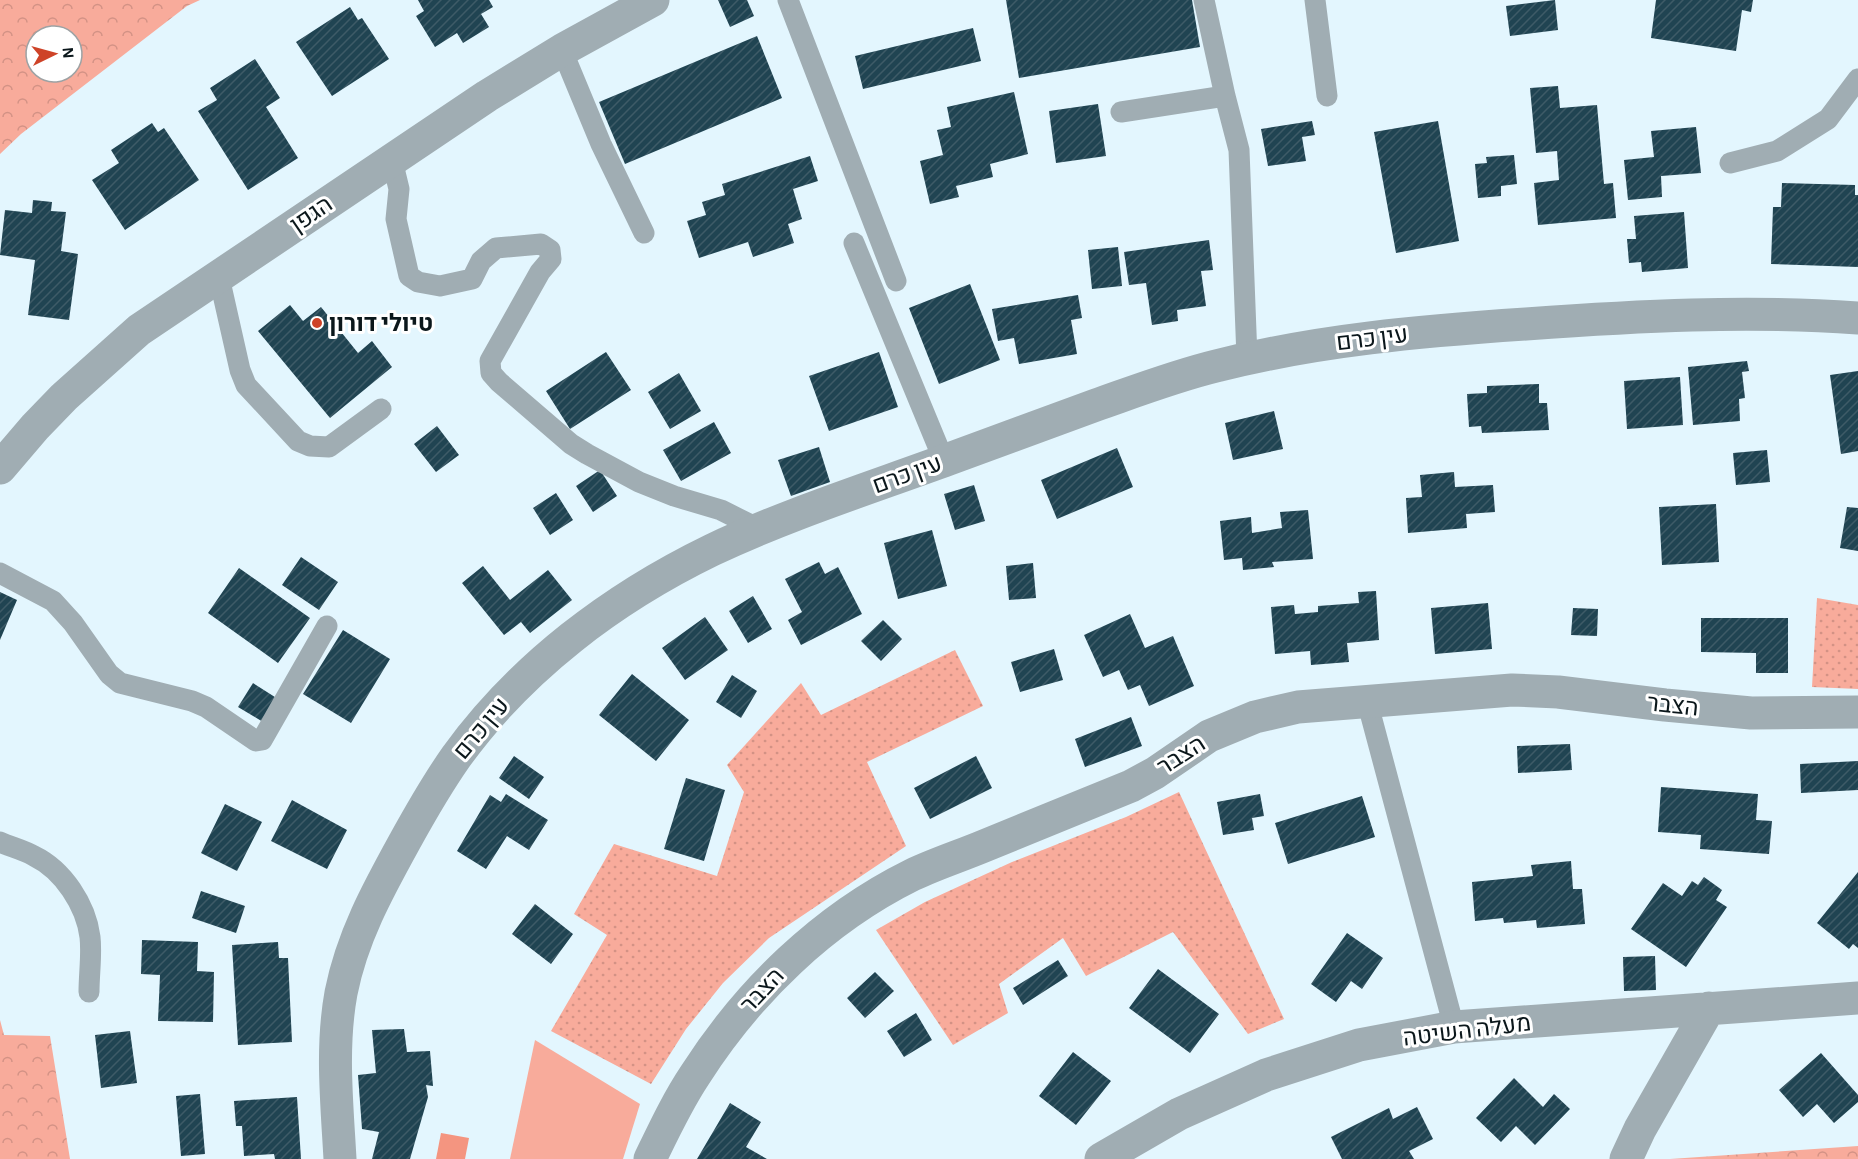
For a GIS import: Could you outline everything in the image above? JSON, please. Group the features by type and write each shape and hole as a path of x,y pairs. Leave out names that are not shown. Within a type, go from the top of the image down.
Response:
{"street":[{"name":"הגפן","path":"0,468 42,419 101,362 139,330 487,96 562,50 653,0"},
{"name":"עין כרם","path":"340,1159 335,1048 341,995 347,967 355,939 371,902 430,796 488,717 520,683 555,651 602,615 672,571 714,549 759,530 944,461 1172,378 1247,358 1319,344 1389,335 1582,320 1665,315 1746,314 1858,318"},
{"name":"הצבר","path":"650,1159 694,1076 719,1039 747,1004 809,944 877,895 913,875 1131,786 1155,773 1209,736 1255,717 1298,707 1512,690 1558,692 1665,705 1751,712 1858,712"},
{"name":"מעלה השיטה","path":"1101,1159 1179,1114 1266,1075 1359,1046 1454,1027 1858,998"},
{"path":"1626,1159 1640,1129 1709,1008"}],"lane":[{"path":"788,0 896,281"},
{"path":"1204,0 1239,150 1247,358"},
{"path":"1315,0 1327,96"},
{"path":"562,50 601,144 644,233"},
{"path":"1730,163 1777,151 1828,119 1858,79"},
{"path":"1121,112 1225,96"},
{"path":"392,160 399,189 396,219 399,236 409,276 418,282 440,285 471,279 481,261 496,248 541,244 550,250 550,259 540,272 490,361 491,373 499,382 571,444 587,454 639,482 674,496 721,510 759,530"},
{"path":"854,243 944,461"},
{"path":"219,277 240,370 246,384 298,441 310,446 329,447 381,409"},
{"path":"0,573 53,601 73,623 109,674 120,683 192,701 206,707 256,741 262,740 327,626"},
{"path":"1367,702 1454,1027"},
{"path":"0,842 35,856 51,866 72,890 82,910 90,937 89,992"}],"green space":[{"path":"0,0 200,0 187,6 21,134 0,154"},
{"path":"1817,598 1858,605 1858,689 1812,687"},
{"path":"955,650 983,706 867,762 906,846 769,938 723,983 686,1029 651,1084 551,1031 607,935 574,914 614,844 717,876 744,792 727,765 801,683 821,715"},
{"path":"1179,792 1284,1019 1248,1034 1173,932 1086,976 1063,938 999,984 1008,1013 953,1045 876,930 925,902 1012,862 1126,817"},
{"path":"0,1020 4,1035 50,1036 70,1159 0,1159"},
{"path":"535,1040 640,1104 623,1159 510,1159"},
{"path":"1858,1146 1858,1159 1670,1159"}],"shaded area":[{"path":"441,1133 469,1138 465,1159 436,1159"}],"building":[{"path":"418,0 489,0 493,7 481,14 489,27 463,43 457,33 435,47 416,16 424,11"},
{"path":"718,0 747,0 754,16 730,27"},
{"path":"1006,0 1192,0 1200,47 1019,78"},
{"path":"1555,0 1558,30 1510,36 1506,6"},
{"path":"1656,0 1753,0 1751,12 1742,10 1736,51 1651,38"},
{"path":"350,7 358,20 362,18 389,59 332,96 296,42"},
{"path":"973,28 981,61 863,89 855,56"},
{"path":"757,36 782,98 625,164 599,102"},
{"path":"255,59 280,98 266,107 298,158 248,190 198,111 217,100 210,88"},
{"path":"1558,86 1560,108 1597,105 1604,184 1613,183 1616,218 1538,225 1534,183 1559,180 1557,151 1536,153 1530,88"},
{"path":"1014,92 1028,154 990,164 993,177 956,186 959,197 930,204 920,161 943,155 937,130 951,127 947,107"},
{"path":"1098,104 1106,156 1056,163 1049,111"},
{"path":"1312,121 1315,135 1302,137 1306,161 1268,166 1261,129"},
{"path":"1438,121 1459,241 1396,253 1374,132"},
{"path":"152,123 158,132 164,128 199,180 125,230 92,180 119,163 111,150"},
{"path":"1696,127 1701,173 1661,176 1662,197 1628,200 1624,160 1654,157 1651,131"},
{"path":"1514,155 1517,184 1501,186 1501,196 1478,198 1475,164 1487,163 1486,157"},
{"path":"810,156 818,181 793,189 802,219 788,224 794,243 753,257 748,242 699,258 687,221 706,215 702,202 725,195 722,184"},
{"path":"1782,183 1855,185 1855,195 1858,195 1858,267 1771,264 1773,207 1781,207"},
{"path":"33,200 52,202 51,211 66,212 61,251 78,254 69,320 28,315 35,260 0,255 5,210 32,213"},
{"path":"1684,212 1688,268 1642,272 1641,262 1629,263 1627,239 1636,239 1634,216"},
{"path":"1209,240 1213,270 1201,271 1206,306 1177,310 1178,321 1152,325 1146,283 1129,285 1124,252"},
{"path":"1118,247 1122,286 1092,289 1088,250"},
{"path":"970,284 1000,360 939,384 909,308"},
{"path":"1078,295 1082,318 1071,320 1077,354 1019,364 1014,338 998,341 992,309"},
{"path":"290,305 303,321 321,307 358,353 372,341 392,367 330,418 258,331"},
{"path":"606,352 631,390 570,429 546,391"},
{"path":"879,352 898,407 829,431 809,376"},
{"path":"1747,361 1749,371 1742,372 1745,398 1739,399 1740,421 1693,425 1688,367"},
{"path":"1858,371 1858,451 1841,454 1830,375"},
{"path":"679,373 701,411 670,429 648,392"},
{"path":"1680,377 1683,425 1627,429 1624,381"},
{"path":"1539,384 1539,403 1547,403 1549,430 1482,433 1481,426 1469,427 1467,394 1487,393 1487,386"},
{"path":"1274,411 1283,449 1233,460 1225,423"},
{"path":"714,422 731,453 681,481 663,450"},
{"path":"437,426 459,455 436,472 414,444"},
{"path":"819,447 830,482 791,496 778,460"},
{"path":"1117,448 1133,487 1057,519 1041,480"},
{"path":"1767,450 1770,482 1736,485 1733,453"},
{"path":"600,470 617,496 593,512 576,486"},
{"path":"1454,472 1455,487 1493,485 1495,512 1466,514 1467,528 1408,533 1406,498 1422,497 1420,475"},
{"path":"974,485 985,521 955,530 944,494"},
{"path":"556,493 573,520 550,535 533,508"},
{"path":"1716,504 1719,562 1662,565 1659,507"},
{"path":"1847,507 1858,508 1858,551 1840,548"},
{"path":"1308,510 1313,559 1272,562 1274,567 1243,570 1242,558 1224,560 1220,521 1251,517 1252,533 1282,528 1280,512"},
{"path":"932,530 947,586 898,599 884,543"},
{"path":"301,557 338,582 319,610 282,585"},
{"path":"819,562 825,574 838,567 862,614 801,645 788,620 802,612 785,579"},
{"path":"1033,563 1036,598 1009,600 1006,566"},
{"path":"483,566 510,600 548,570 572,600 530,633 521,622 504,635 462,583"},
{"path":"239,568 310,618 278,663 208,613"},
{"path":"1376,591 1379,640 1347,643 1349,662 1311,665 1310,651 1275,654 1271,607 1294,605 1295,614 1318,612 1318,606 1359,603 1358,592"},
{"path":"0,592 17,600 0,640"},
{"path":"753,596 772,629 748,643 729,611"},
{"path":"1488,603 1492,649 1435,654 1431,608"},
{"path":"1573,608 1598,609 1597,636 1571,635"},
{"path":"1130,614 1145,648 1173,636 1194,686 1149,706 1140,685 1128,690 1119,670 1103,677 1084,635"},
{"path":"705,617 728,650 685,680 662,648"},
{"path":"1701,618 1788,618 1788,673 1756,673 1756,653 1701,652"},
{"path":"883,620 902,639 881,661 861,641"},
{"path":"343,630 390,659 351,723 303,694"},
{"path":"1054,649 1063,680 1020,692 1011,662"},
{"path":"632,674 689,720 656,761 599,715"},
{"path":"732,675 757,691 741,718 716,702"},
{"path":"253,683 278,699 263,722 238,707"},
{"path":"1131,717 1142,746 1085,767 1075,739"},
{"path":"1570,744 1572,770 1518,773 1517,746"},
{"path":"514,756 544,777 529,799 499,778"},
{"path":"976,756 992,788 930,819 914,788"},
{"path":"1858,761 1858,790 1801,793 1800,764"},
{"path":"686,778 725,790 704,861 664,849"},
{"path":"1661,787 1758,794 1756,820 1772,821 1769,854 1700,849 1701,835 1658,832"},
{"path":"506,794 548,820 529,850 507,836 486,869 457,851 490,795 501,802"},
{"path":"1260,794 1264,816 1252,818 1254,830 1223,835 1217,802"},
{"path":"1362,796 1375,837 1288,864 1275,823"},
{"path":"292,800 347,830 327,869 271,841"},
{"path":"225,804 262,822 237,871 201,853"},
{"path":"1571,861 1573,889 1582,889 1585,924 1537,928 1536,920 1504,923 1503,918 1475,921 1472,882 1533,876 1531,865"},
{"path":"1858,872 1858,948 1853,944 1849,949 1817,923"},
{"path":"1704,877 1722,890 1716,900 1727,907 1686,967 1631,929 1663,883 1682,896 1692,881 1698,885"},
{"path":"201,891 245,906 236,933 192,918"},
{"path":"535,904 573,934 551,964 512,934"},
{"path":"1347,933 1383,958 1362,989 1351,981 1336,1002 1311,984"},
{"path":"142,940 198,942 197,971 214,972 213,1022 158,1021 160,975 141,974"},
{"path":"278,942 279,958 288,958 292,1042 238,1045 232,945"},
{"path":"1655,956 1656,990 1624,991 1623,957"},
{"path":"1058,960 1068,976 1023,1005 1013,988"},
{"path":"1158,969 1219,1014 1190,1053 1129,1008"},
{"path":"875,972 894,991 865,1018 847,998"},
{"path":"916,1013 932,1040 904,1057 887,1031"},
{"path":"404,1029 407,1052 430,1051 433,1086 426,1085 428,1097 410,1159 372,1159 379,1132 362,1129 358,1075 376,1073 372,1030"},
{"path":"130,1031 137,1083 101,1088 95,1035"},
{"path":"1073,1052 1111,1081 1076,1125 1039,1096"},
{"path":"1821,1053 1858,1095 1858,1102 1834,1123 1817,1104 1803,1117 1779,1090"},
{"path":"1514,1078 1543,1107 1554,1094 1570,1109 1535,1145 1516,1126 1501,1142 1476,1118"},
{"path":"200,1094 205,1154 181,1156 176,1096"},
{"path":"297,1097 301,1159 275,1159 274,1154 244,1156 242,1126 236,1126 234,1101"},
{"path":"730,1103 761,1122 746,1147 767,1159 697,1159"},
{"path":"1417,1107 1433,1139 1409,1151 1414,1159 1342,1159 1331,1137 1389,1108 1393,1119"}],"place":[{"name":"טיולי דורון","path":"317,323"}]}
